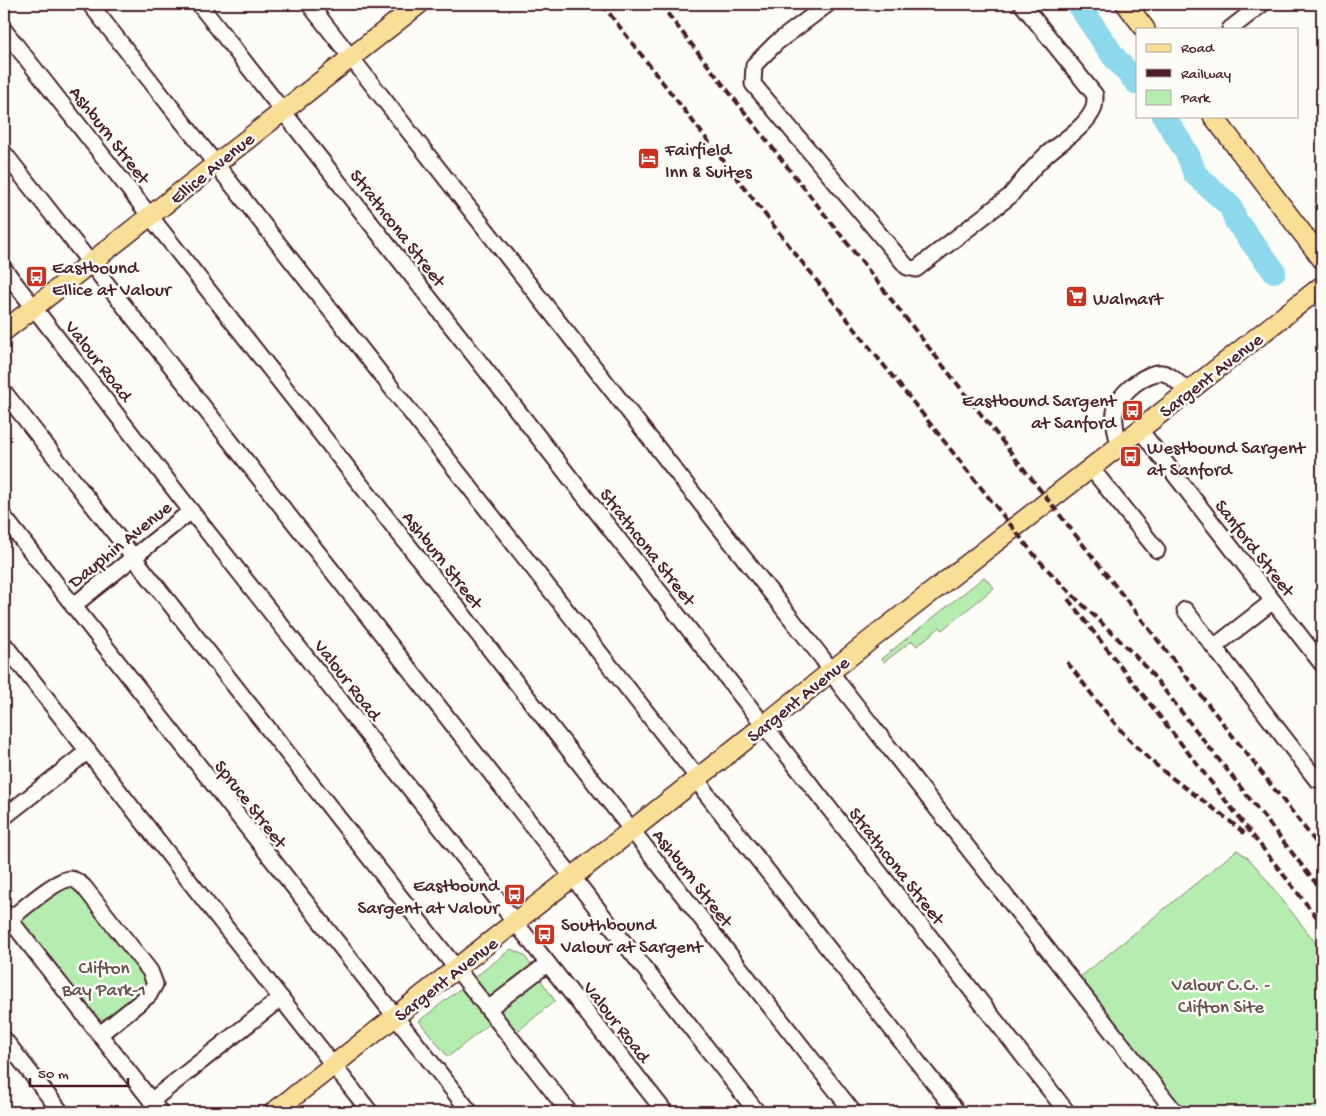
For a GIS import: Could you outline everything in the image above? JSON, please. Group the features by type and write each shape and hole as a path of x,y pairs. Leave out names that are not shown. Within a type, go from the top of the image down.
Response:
{"main road":[{"name":"Ellice Avenue","path":"4,331 419,4"},
{"path":"1126,4 1145,28"},
{"path":"1215,118 1322,259"},
{"name":"Sargent Avenue","path":"274,1112 698,778 831,670 1120,446 1322,286"}],"street":[{"path":"90,4 698,778 705,792 957,1112"},
{"name":"Strathcona Street","path":"199,4 1067,1112"},
{"path":"309,4 1175,1112"},
{"path":"828,4 776,43 754,65 753,84 907,267 916,268 1010,196 1040,162 1087,119 1094,108 1095,95 1022,4"},
{"path":"1231,28 1262,4"},
{"name":"Ashburn Street","path":"4,30 853,1112"},
{"path":"4,153 757,1112"},
{"name":"Valour Road","path":"4,269 191,511 664,1112"},
{"path":"1120,446 1115,426 1116,407 1124,393 1148,375 1164,373 1174,379 1188,392"},
{"path":"4,392 132,558 569,1112"},
{"name":"Sanford Street","path":"1140,430 1322,664"},
{"path":"1091,468 1157,550"},
{"name":"Dauphin Avenue","path":"73,606 191,511"},
{"name":"Spruce Street","path":"4,517 470,1112"},
{"path":"1214,647 1273,601"},
{"path":"1184,610 1320,780"},
{"path":"4,644 370,1112"},
{"path":"4,817 88,751"},
{"path":"100,1034 149,995 154,984 150,971 84,887 70,879 59,881 7,915 156,1106 281,998"},
{"path":"488,1010 547,964"},
{"path":"4,1039 61,1112"}],"green space":[{"path":"984,577 994,588 942,630 940,627 917,646 912,641 884,662 881,659"},
{"name":"Valour C.C. - Clifton Site","path":"1237,850 1259,870 1322,951 1322,1112 1184,1112 1079,978"},
{"name":"Clifton Bay Park-1","path":"63,886 72,887 79,891 144,971 146,981 144,991 111,1017 102,1020 92,1017 22,926 22,919"},
{"path":"511,949 524,955 555,1001 514,1034 499,1016 448,1057 419,1021"}],"waterway":[{"path":"1078,4 1114,57 1136,82"},
{"path":"1165,118 1188,155 1195,174 1231,207 1236,221 1274,271"}],"railway":[{"path":"602,4 805,266 1036,557 1147,668 1322,891"},
{"path":"660,4 1322,850"},
{"path":"1068,599 1322,924"},
{"path":"1067,662 1135,746 1158,767 1247,836"}],"place":[{"name":"Fairfield Inn & Suites","path":"649,159"},
{"name":"Eastbound Ellice at Valour","path":"36,277"},
{"name":"Walmart","path":"1077,297"},
{"name":"Eastbound Sargent at Sanford","path":"1132,410"},
{"name":"Westbound Sargent at Sanford","path":"1131,457"},
{"name":"Eastbound Sargent at Valour","path":"515,895"},
{"name":"Southbound Valour at Sargent","path":"545,934"}]}
